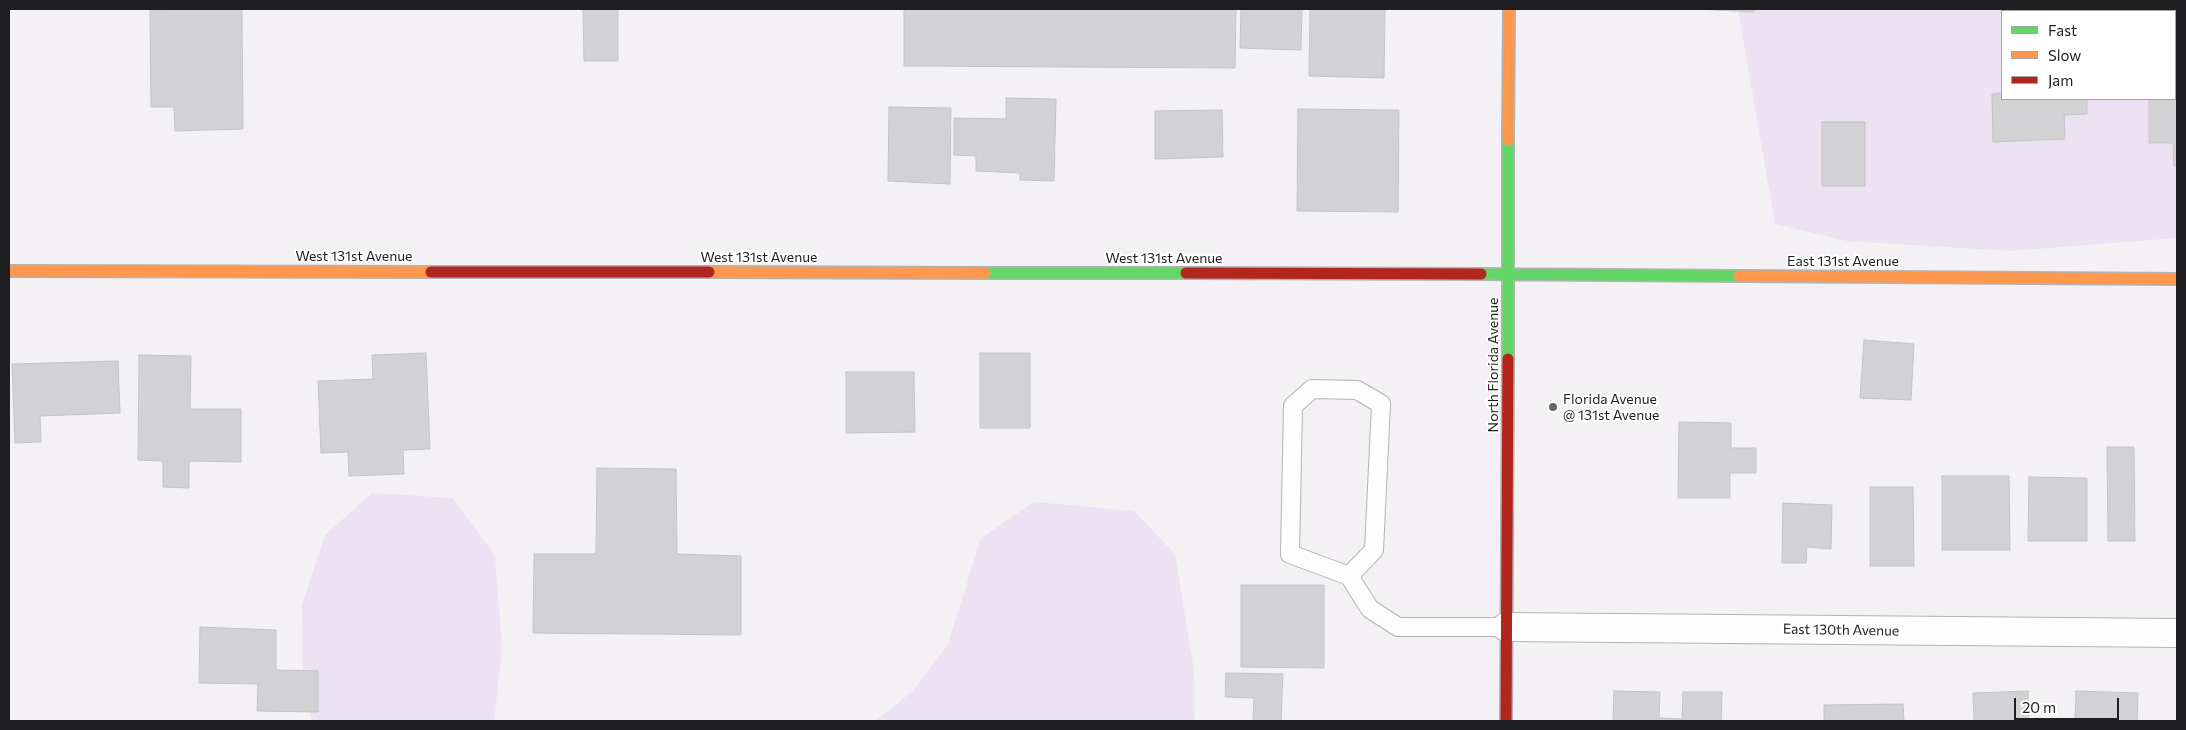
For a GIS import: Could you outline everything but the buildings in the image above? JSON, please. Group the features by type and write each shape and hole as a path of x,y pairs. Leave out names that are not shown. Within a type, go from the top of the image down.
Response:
{"street":[{"name":"North Florida Avenue","path":"1506,721 1509,9"},
{"name":"West 131st Avenue","path":"9,271 1508,274"},
{"name":"East 131st Avenue","path":"1508,274 2177,279"},
{"name":"East 130th Avenue","path":"1506,627 2177,633"}],"lane":[{"path":"1349,576 1374,550 1381,404 1357,390 1312,389 1293,406 1290,554 1349,576 1370,609 1398,627 1506,627"}],"shaded area":[{"path":"1738,9 2177,9 2177,238 2010,251 1847,241 1775,224"},
{"path":"372,493 453,498 495,556 502,649 494,721 312,721 303,681 302,605 325,535"},
{"path":"1034,502 1134,511 1175,554 1194,670 1195,721 875,721 913,691 948,644 981,538"}],"traffic: fast":[{"path":"1508,140 1508,359"},
{"path":"985,273 1186,273"},
{"path":"1481,274 1739,276"}],"traffic: slow":[{"path":"1508,140 1509,9"},
{"path":"9,271 431,272"},
{"path":"709,272 985,273"},
{"path":"1739,276 2177,279"}],"traffic: jam":[{"path":"431,272 709,272"},
{"path":"1186,273 1481,274"},
{"path":"1506,721 1508,359"}],"place":[{"name":"Florida Avenue @ 131st Avenue","path":"1553,407"}]}
